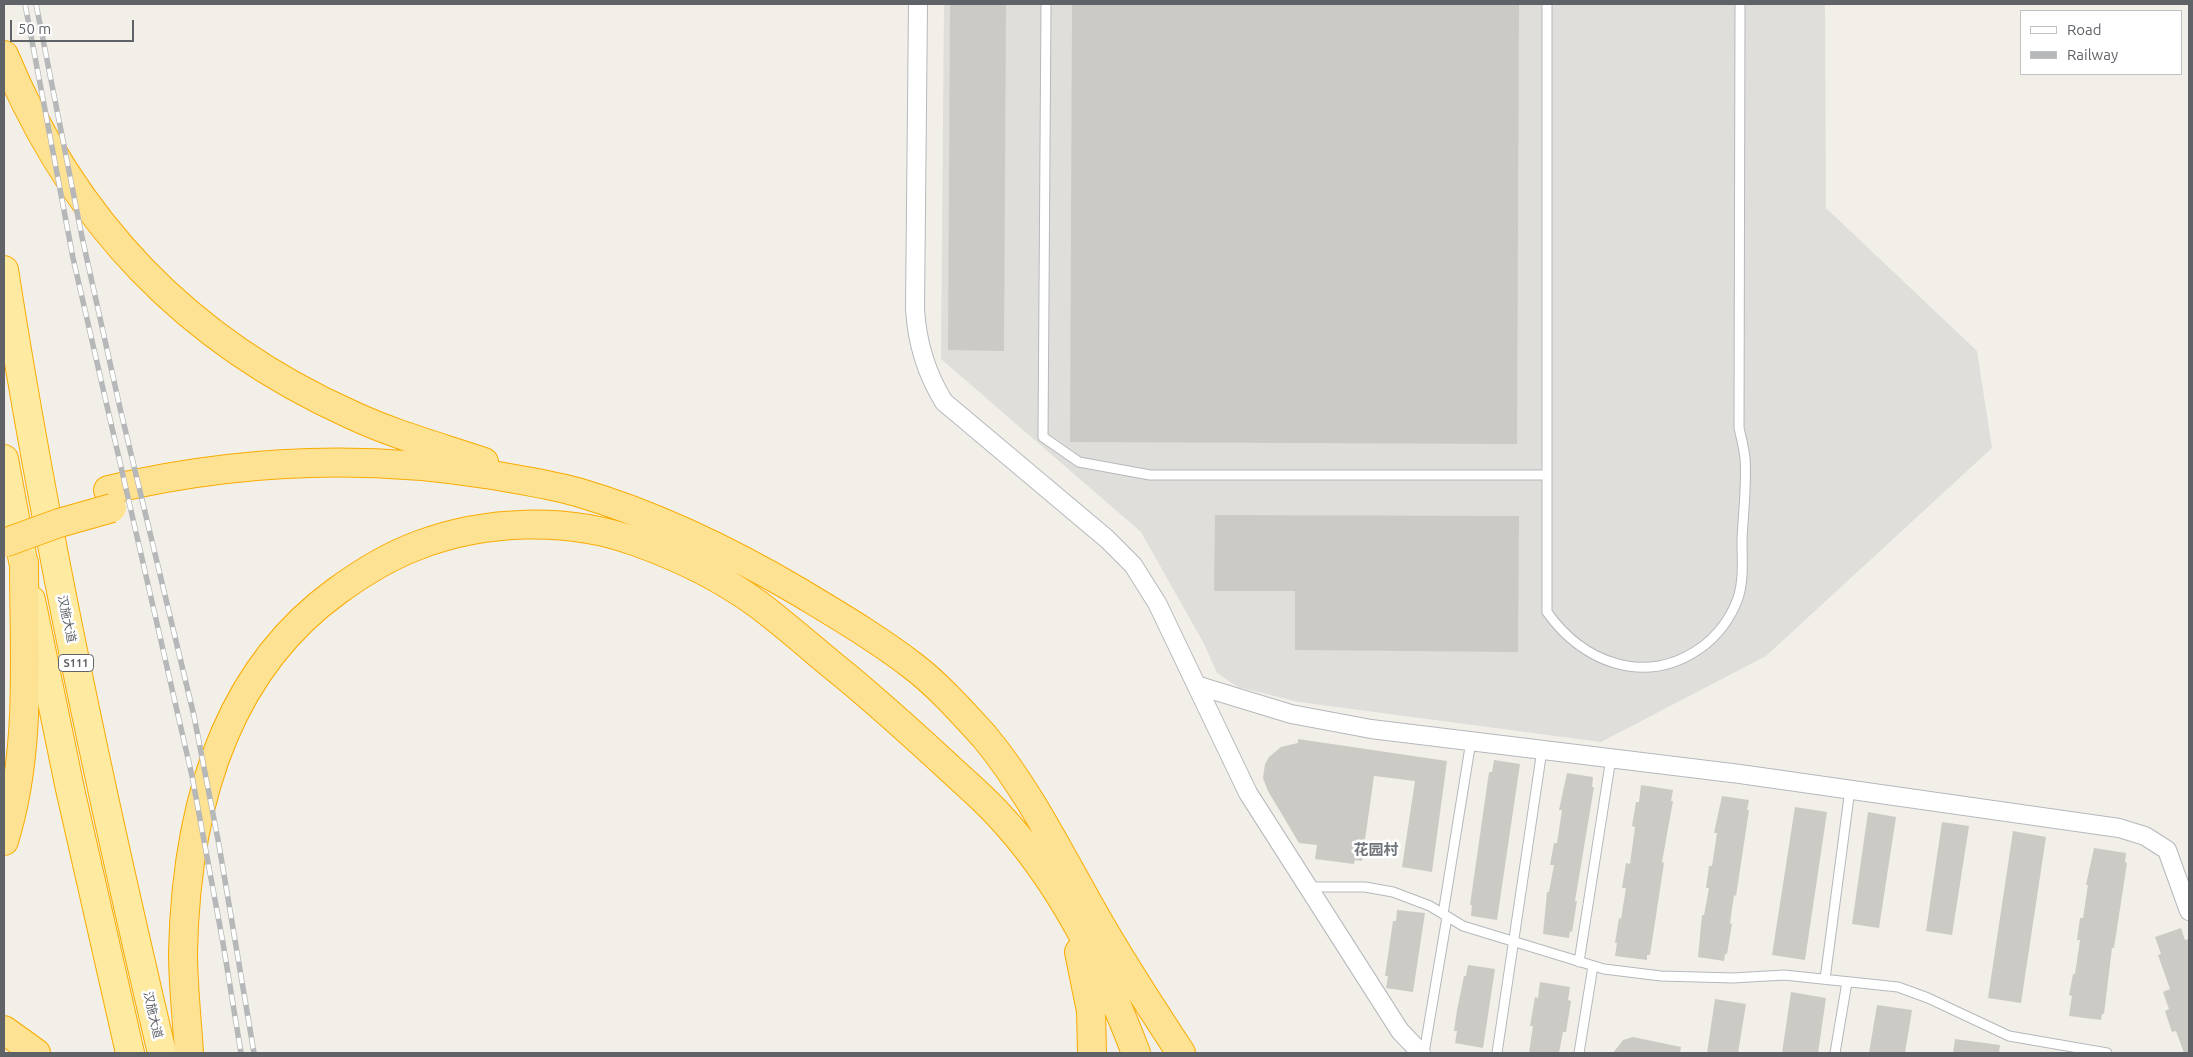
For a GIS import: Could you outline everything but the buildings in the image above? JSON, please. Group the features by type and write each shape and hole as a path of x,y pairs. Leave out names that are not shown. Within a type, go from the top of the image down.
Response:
{"highway":[{"path":"4,55 32,118 52,152 90,209 128,256 152,281 203,326 260,366 320,400 354,416 422,442 649,517 738,558 833,612 915,667 963,713 985,738 1022,787 1120,960 1181,1053"},
{"name":"汉施大道","path":"4,270 26,413 62,598 101,783 162,1053"},
{"name":"S111","path":"4,459 70,789 130,1053"},
{"path":"4,543 60,523 110,499 167,477 216,469 315,462 368,463 429,467 498,476 573,491"},
{"path":"4,523 54,505 110,499 170,496 218,488 316,480 367,481 470,491 569,509 706,573 758,604 883,706 994,810 1017,836 1056,890 1078,927 1117,1003 1136,1053"},
{"path":"189,1053 183,953 189,873 196,833 205,793 225,731 248,686 279,644 318,605 360,574 404,551 449,536 510,526 546,525 593,530 633,540"},
{"path":"4,841 16,797 24,745 24,563"},
{"path":"1056,890 1082,959 1091,1011 1092,1053"},
{"path":"1120,960 1153,1053"},
{"path":"4,1030 36,1053"}],"street":[{"path":"918,4 915,309 919,344 929,375 944,402 1107,539 1133,565 1157,603 1248,793 1400,1031 1422,1053"},
{"path":"1196,685 1291,714 1371,729 1850,789 2119,828 2145,836 2167,850 2189,911"}],"lane":[{"path":"1046,4 1043,437 1079,462 1150,475 1547,475"},
{"path":"1547,4 1548,612 1566,636 1578,646 1605,660 1620,665 1650,668 1679,660 1705,645 1716,635 1732,612 1741,586 1745,457 1739,428 1740,4"},
{"path":"1422,1053 1471,741"},
{"path":"1497,1053 1542,750"},
{"path":"1579,962 1611,758"},
{"path":"1825,980 1850,789"},
{"path":"1308,887 1380,889 1430,906 1464,926 1604,969 1661,976 1733,978 1784,975 1898,987 1928,998 2009,1036 2107,1053"},
{"path":"1579,1053 1593,966"},
{"path":"1836,1053 1847,982"}],"shaded area":[{"path":"944,4 1825,4 1826,208 1977,351 1992,448 1766,656 1601,742 1299,702 1238,687 1217,673 1203,642 1141,532 941,359"}],"railway":[{"path":"25,4 73,258 192,776 241,1053"},
{"path":"36,4 82,237 120,408 194,716 219,845 254,1053"}],"district":[{"name":"花园村","path":"1376,850"}]}
